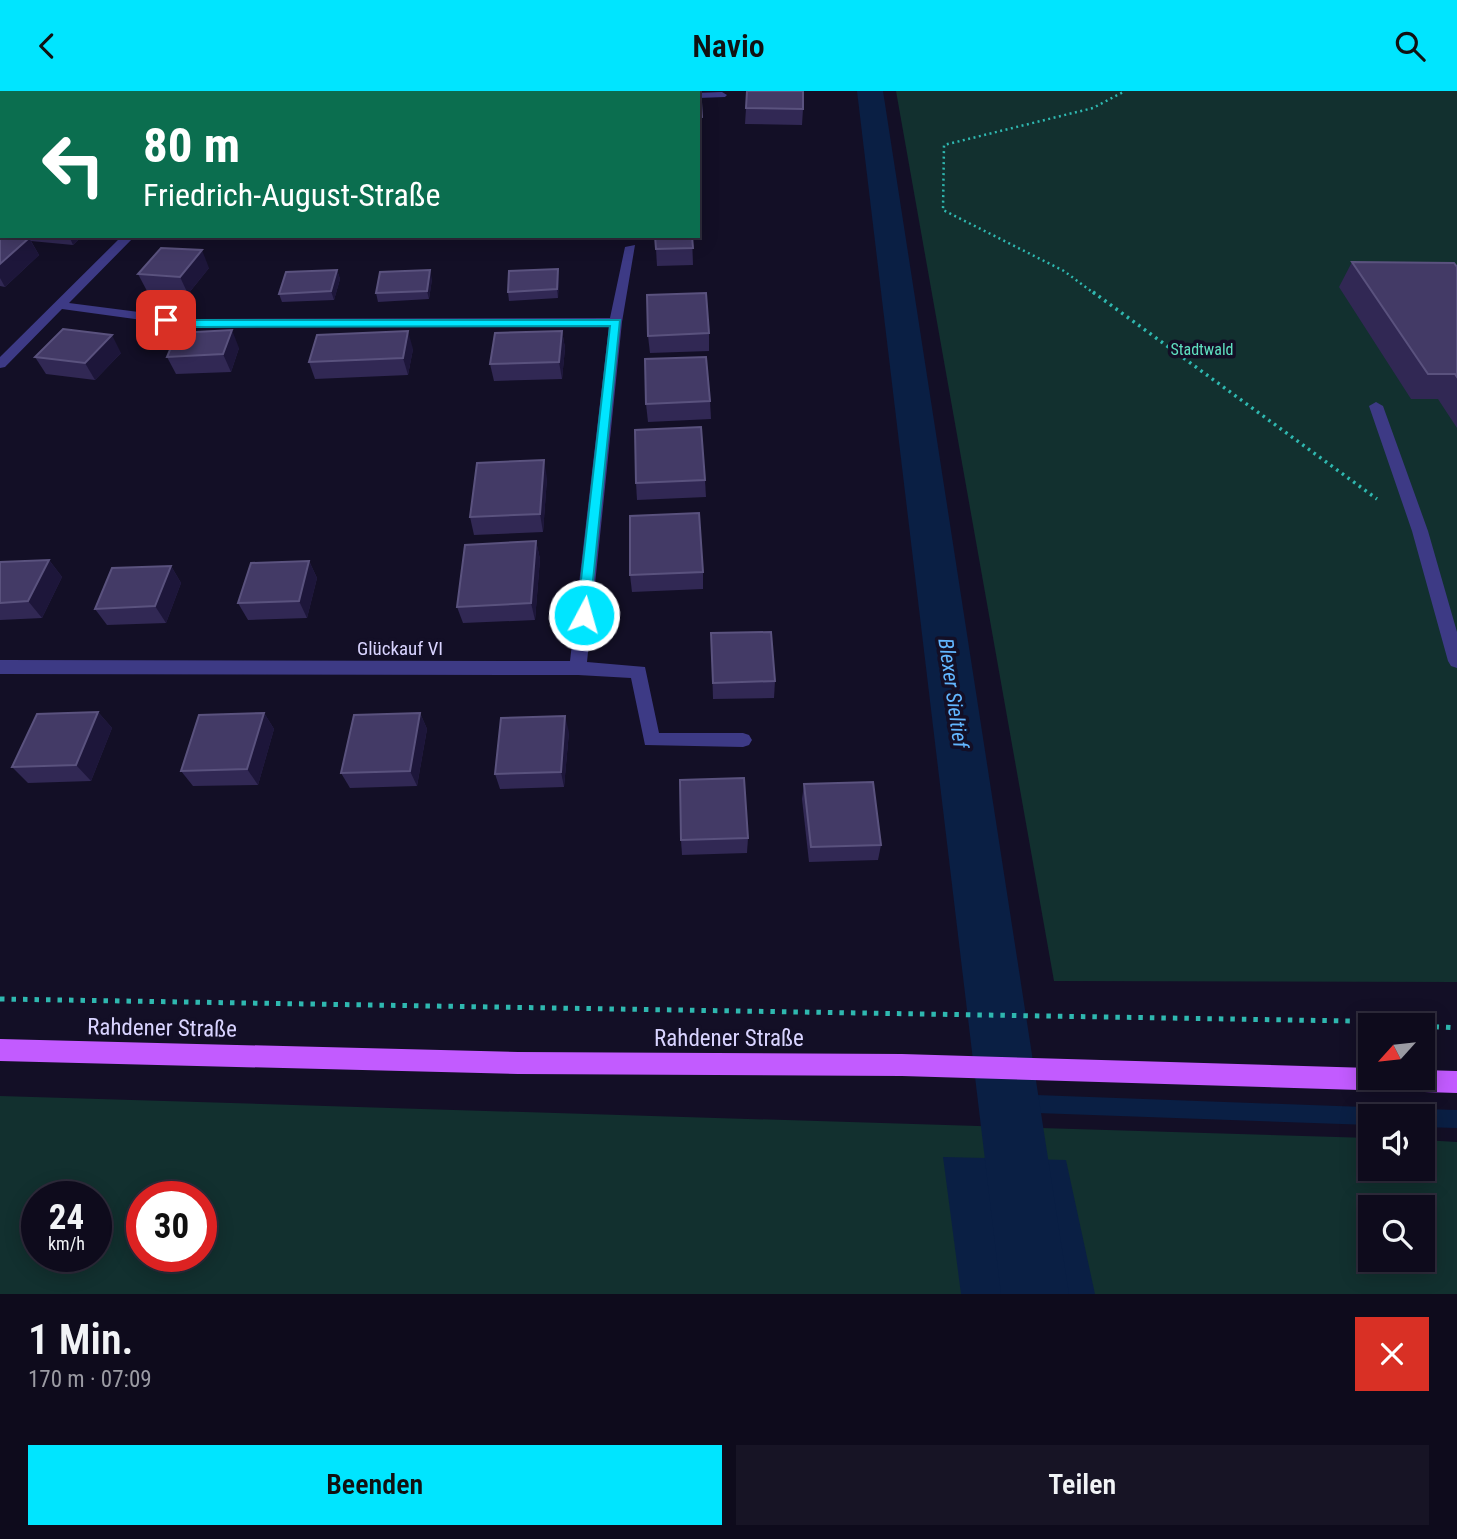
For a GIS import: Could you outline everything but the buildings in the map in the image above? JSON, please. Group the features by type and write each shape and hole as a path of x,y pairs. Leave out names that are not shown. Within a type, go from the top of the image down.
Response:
{"main road":[{"name":"Rahdener Straße","path":"0,1050 518,1063 902,1065 1457,1082"}],"street":[{"path":"700,95 722,95"},
{"path":"0,364 127,238"},
{"path":"578,668 616,322 631,247"},
{"path":"59,305 193,323 616,322"},
{"path":"1376,406 1420,531 1457,661"},
{"name":"Glückauf VI","path":"0,667 578,668 639,672 651,740 743,740"}],"path":[{"path":"1125,91 1093,108 944,145 943,210 1064,271 1420,531"},
{"path":"0,999 1358,1021"},
{"path":"1435,1026 1457,1028"}],"green space":[{"name":"Stadtwald","path":"896,91 1457,91 1457,982 1054,981"},
{"path":"0,1096 1358,1138 1358,1181 1435,1181 1435,1141 1457,1142 1457,1294 0,1294"}],"water":[{"path":"943,1157 1066,1160 1095,1294 961,1294"}],"waterway":[{"name":"Blexer Sieltief","path":"870,91 1035,1294"},
{"path":"1009,1103 1358,1116"},
{"path":"1435,1118 1457,1119"}],"route":[{"path":"166,320 193,323 616,322 584,615"}]}
